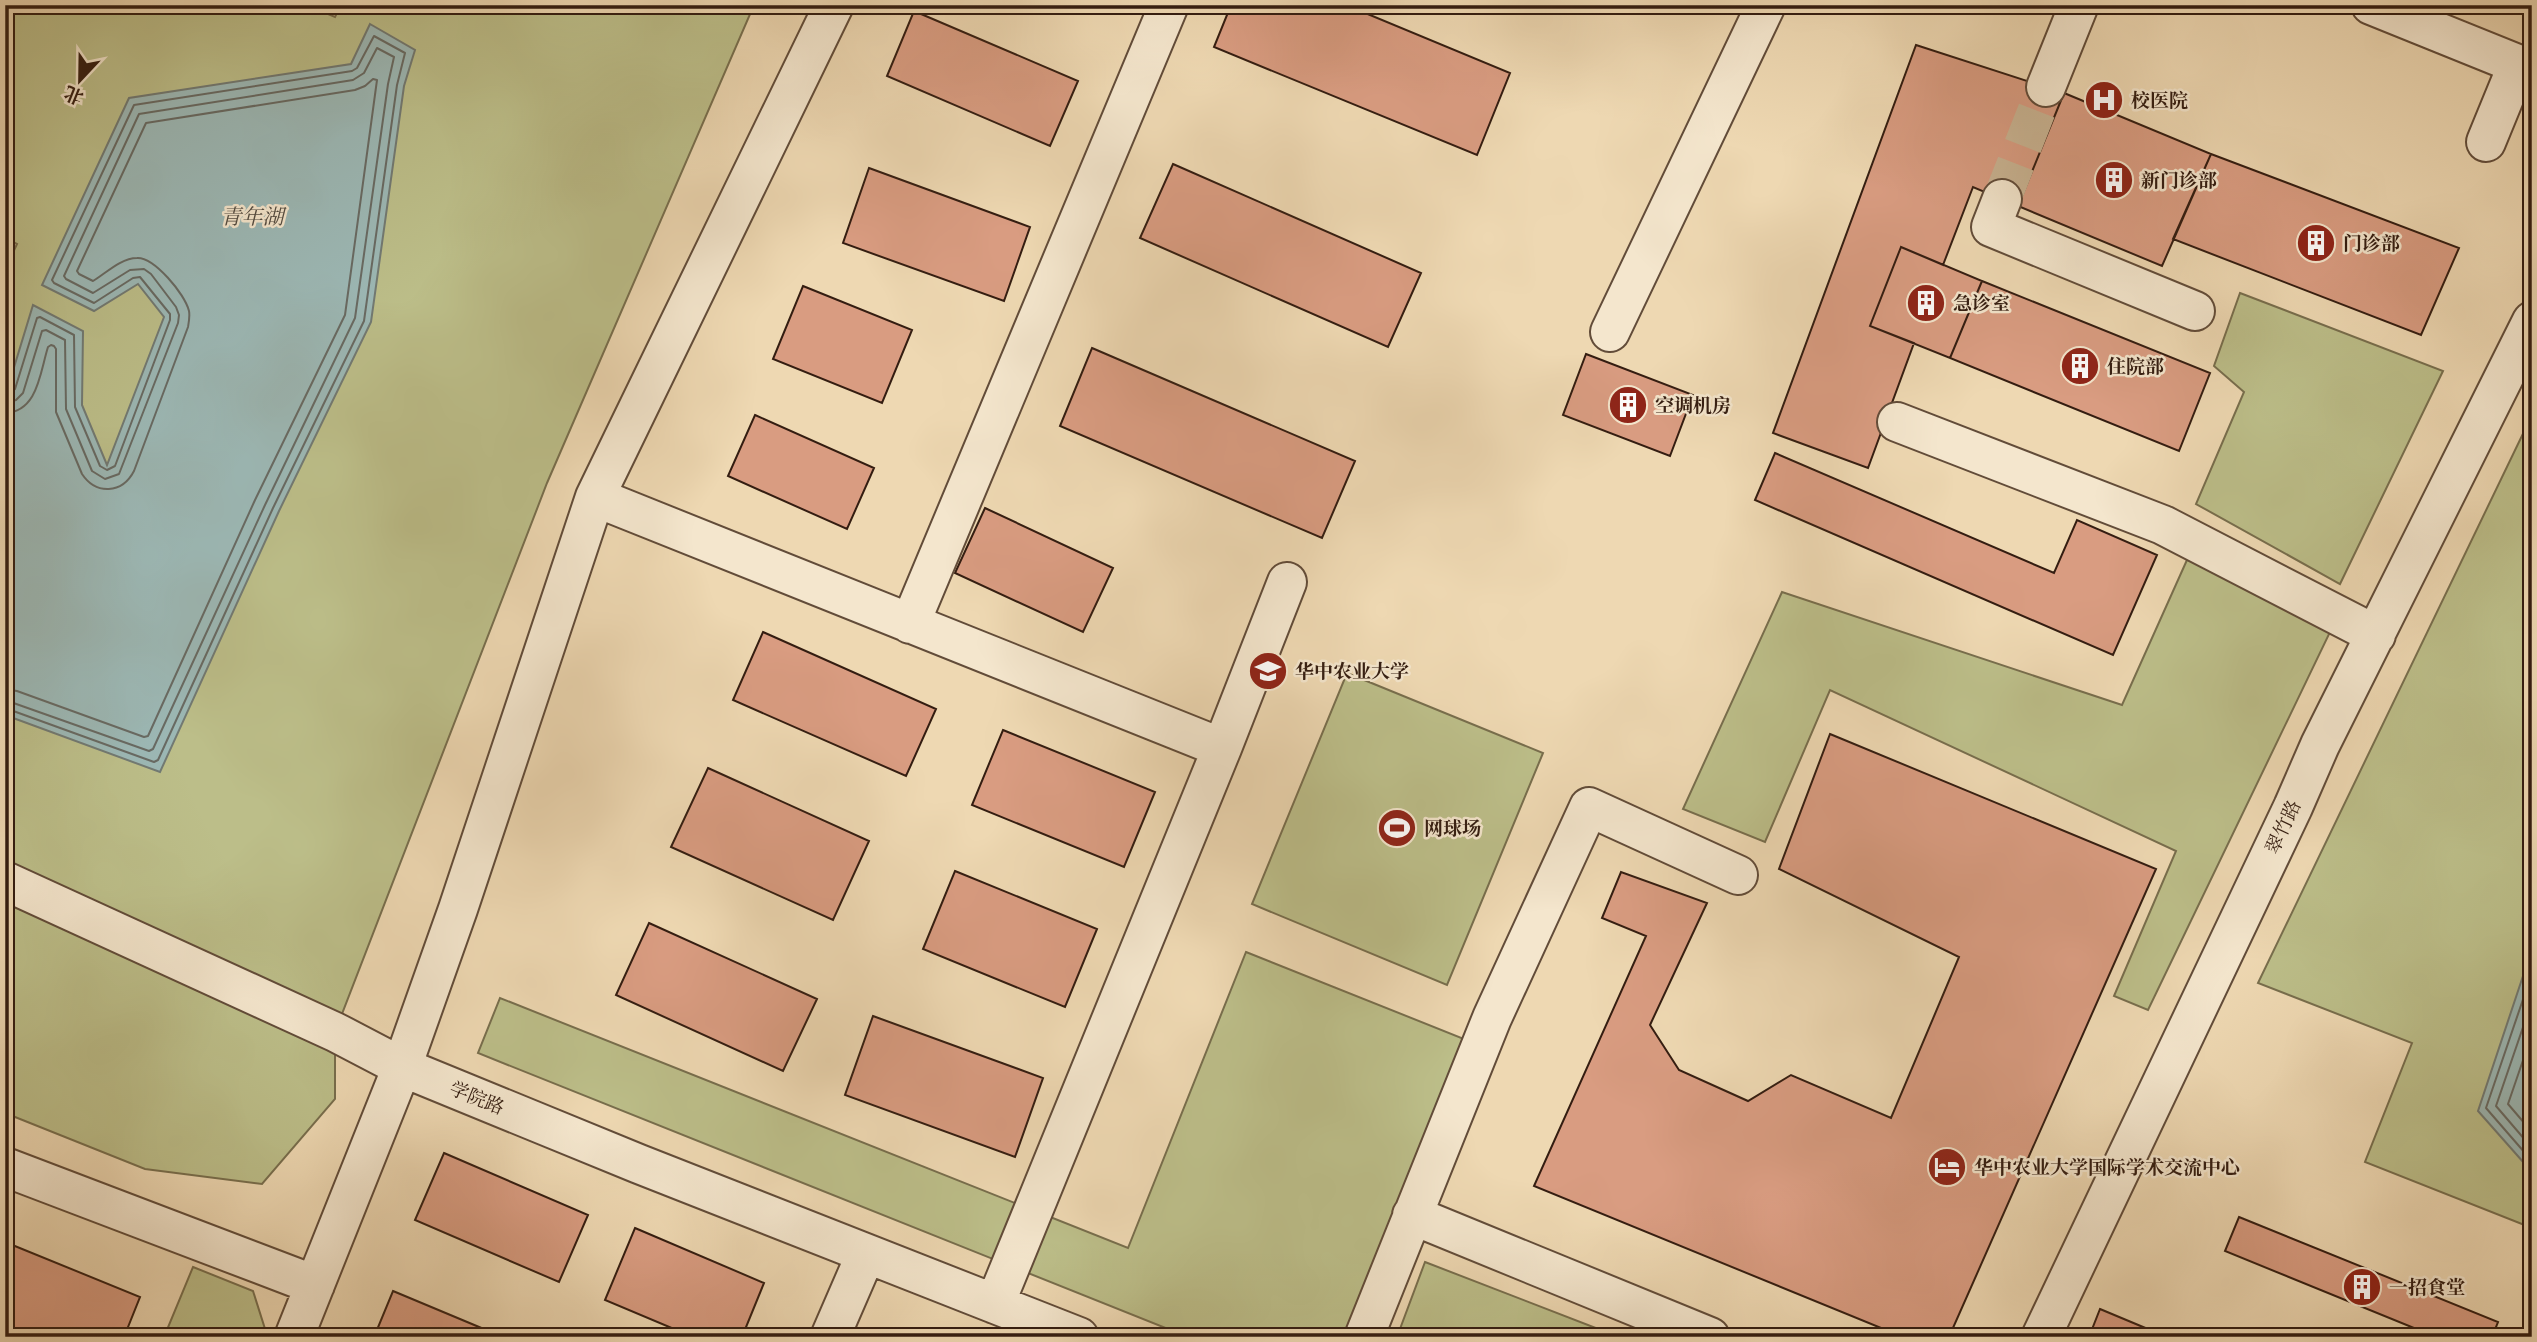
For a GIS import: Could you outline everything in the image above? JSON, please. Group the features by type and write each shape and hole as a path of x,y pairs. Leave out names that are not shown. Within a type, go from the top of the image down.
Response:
{"street":[{"path":"295,1337 402,1067 458,909 595,497 834,5"},
{"path":"910,624 1169,5"},
{"path":"1610,332 1766,5"},
{"path":"2046,87 2079,5"},
{"path":"2371,5 2525,67 2486,142"},
{"path":"2002,199 1991,227 2194,311"},
{"name":"翠竹路","path":"2041,1337 2293,807 2320,744 2532,321"},
{"path":"1897,422 2163,525 2376,635"},
{"path":"595,497 1222,748"},
{"path":"995,1304 1287,582"},
{"path":"1364,1337 1492,1018 1589,807 1738,875"},
{"name":"学院路","path":"5,881 335,1032 402,1067 650,1169 1079,1337"},
{"path":"5,1167 316,1285"},
{"path":"1412,1215 1710,1337"},
{"path":"830,1337 866,1254"}],"green space":[{"path":"5,5 307,5 335,17 341,5 545,5 565,13 569,5 754,5 547,483 335,1032 335,1099 262,1184 145,1169 5,1113 5,270 17,244 5,238"},
{"path":"2240,293 2443,371 2340,584 2196,504 2244,392 2214,366"},
{"path":"2532,415 2532,1228 2365,1162 2412,1043 2258,983"},
{"path":"2191,551 2331,630 2148,1010 2114,996 2176,851 1830,690 1765,842 1683,809 1782,592 2122,705"},
{"name":"网球场","path":"1347,673 1543,753 1447,985 1252,904"},
{"path":"1246,952 1464,1039 1345,1337 1188,1337 478,1053 500,998 1128,1248"},
{"path":"1425,1262 1619,1337 1397,1337"},
{"path":"193,1267 253,1291 266,1332 264,1337 164,1337"}],"water":[{"name":"青年湖","path":"370,24 415,50 404,86 371,322 279,511 160,772 5,715 5,397 33,305 83,331 82,405 107,465 164,317 138,284 94,311 42,285 129,98 351,64"},
{"path":"2532,960 2532,1172 2478,1111 2528,961"}],"building":[{"path":"1231,5 1346,5 1510,73 1477,155 1214,47"},
{"path":"914,11 1078,81 1050,146 887,76"},
{"path":"1916,45 2064,93 2018,206 1973,187 1943,265 1901,247 1870,326 1914,343 1868,468 1773,433"},
{"name":"新门诊部","path":"2064,93 2211,154 2162,266 2018,206"},
{"name":"门诊部","path":"2211,154 2459,248 2421,335 2173,239"},
{"path":"1173,164 1421,273 1388,347 1140,238"},
{"path":"869,168 1030,227 1004,301 843,243"},
{"name":"急诊室","path":"1901,247 1982,281 1950,358 1870,326"},
{"name":"住院部","path":"1982,281 2210,373 2179,451 1950,358"},
{"path":"803,286 912,330 882,403 773,359"},
{"path":"1092,348 1355,461 1322,538 1060,426"},
{"name":"空调机房","path":"1586,354 1693,395 1670,456 1563,415"},
{"path":"755,415 874,468 847,529 728,476"},
{"path":"1775,453 2054,573 2077,520 2157,555 2113,655 1755,500"},
{"path":"985,508 1113,568 1083,632 955,573"},
{"path":"763,632 936,709 906,776 733,700"},
{"path":"1003,730 1155,792 1124,867 972,805"},
{"path":"1830,734 2156,869 1949,1337 1903,1337 1534,1186 1646,936 1602,918 1621,872 1707,903 1650,1025 1679,1070 1748,1101 1791,1075 1891,1118 1959,957 1779,869"},
{"path":"708,768 869,841 833,920 671,847"},
{"path":"955,871 1097,929 1065,1007 923,949"},
{"path":"649,923 817,999 783,1071 616,995"},
{"path":"873,1016 1043,1078 1015,1157 845,1095"},
{"path":"444,1153 588,1215 559,1282 415,1220"},
{"name":"一招食堂","path":"2239,1217 2498,1322 2492,1337 2436,1337 2225,1251"},
{"path":"635,1228 764,1283 742,1337 693,1337 605,1300"},
{"path":"5,1242 140,1297 124,1337 5,1337"},
{"path":"393,1291 503,1337 374,1337"},
{"path":"2100,1309 2167,1337 2089,1337"}],"tunnel":[{"path":"2002,199 2046,87"}],"place":[{"name":"校医院","path":"2104,100"},
{"name":"新门诊部","path":"2114,180"},
{"name":"门诊部","path":"2316,243"},
{"name":"急诊室","path":"1926,303"},
{"name":"住院部","path":"2080,366"},
{"name":"空调机房","path":"1628,405"},
{"name":"华中农业大学","path":"1268,671"},
{"name":"网球场","path":"1397,828"},
{"name":"华中农业大学国际学术交流中心","path":"1947,1167"},
{"name":"一招食堂","path":"2362,1287"}]}
